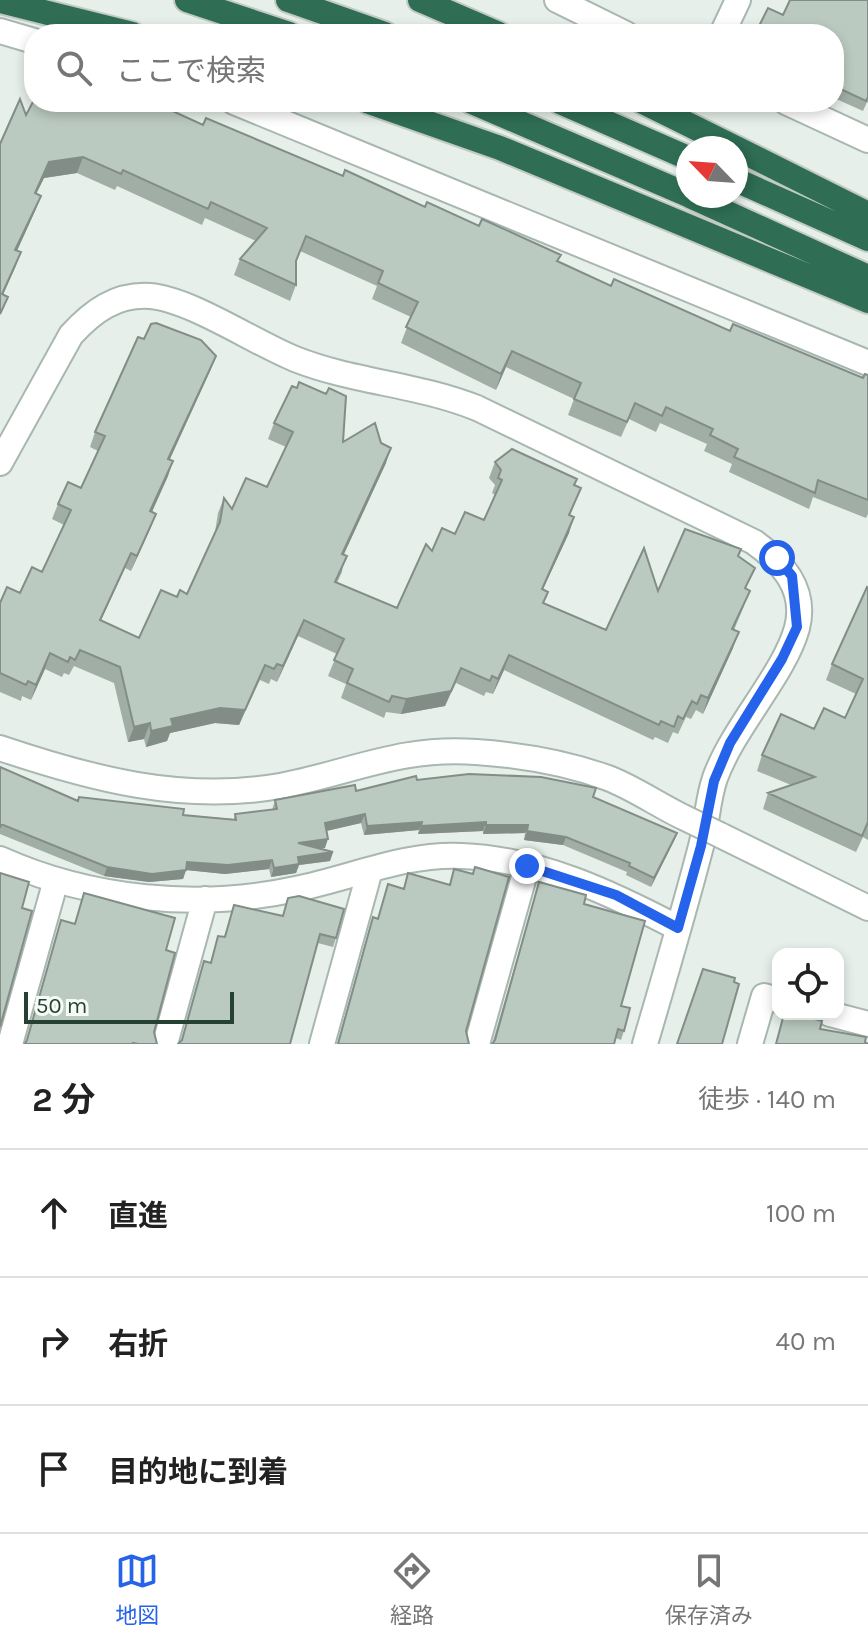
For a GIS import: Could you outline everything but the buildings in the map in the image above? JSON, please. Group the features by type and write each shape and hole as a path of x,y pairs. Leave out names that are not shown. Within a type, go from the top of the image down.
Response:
{"highway":[{"path":"187,0 259,24"},
{"path":"288,0 356,24"},
{"path":"420,0 476,24"},
{"path":"0,1 92,24"},
{"path":"397,112 500,148 868,301"},
{"path":"495,112 676,190"},
{"path":"583,112 676,153"},
{"path":"663,112 712,136"},
{"path":"748,154 868,214"},
{"path":"748,185 868,239"},
{"path":"716,208 868,277"}],"street":[{"path":"557,0 606,24"},
{"path":"727,24 738,0"},
{"path":"0,31 24,38"},
{"path":"258,112 868,363"},
{"path":"808,112 868,140"},
{"path":"0,463 71,335 88,317 109,303 127,297 151,296 174,302 296,359 331,371 413,386 477,408 754,542 777,558 792,576 797,627 782,659 730,743 714,781 701,846 645,1044"},
{"path":"0,748 96,779 162,791 220,792 281,785 400,754 475,751 547,761 609,778 868,908"},
{"path":"0,859 56,880 123,894 205,899 295,890 424,857 461,855 527,866 616,895 678,928"},
{"path":"477,1044 527,866"},
{"path":"322,1044 370,870"},
{"path":"10,1044 56,880"},
{"path":"165,1044 205,899"},
{"path":"750,1044 764,996 772,998"},
{"path":"844,1018 868,1024"}],"route":[{"path":"527,866 616,895 678,928 701,846 714,781 730,743 782,659 797,627 792,576 777,558"}]}
